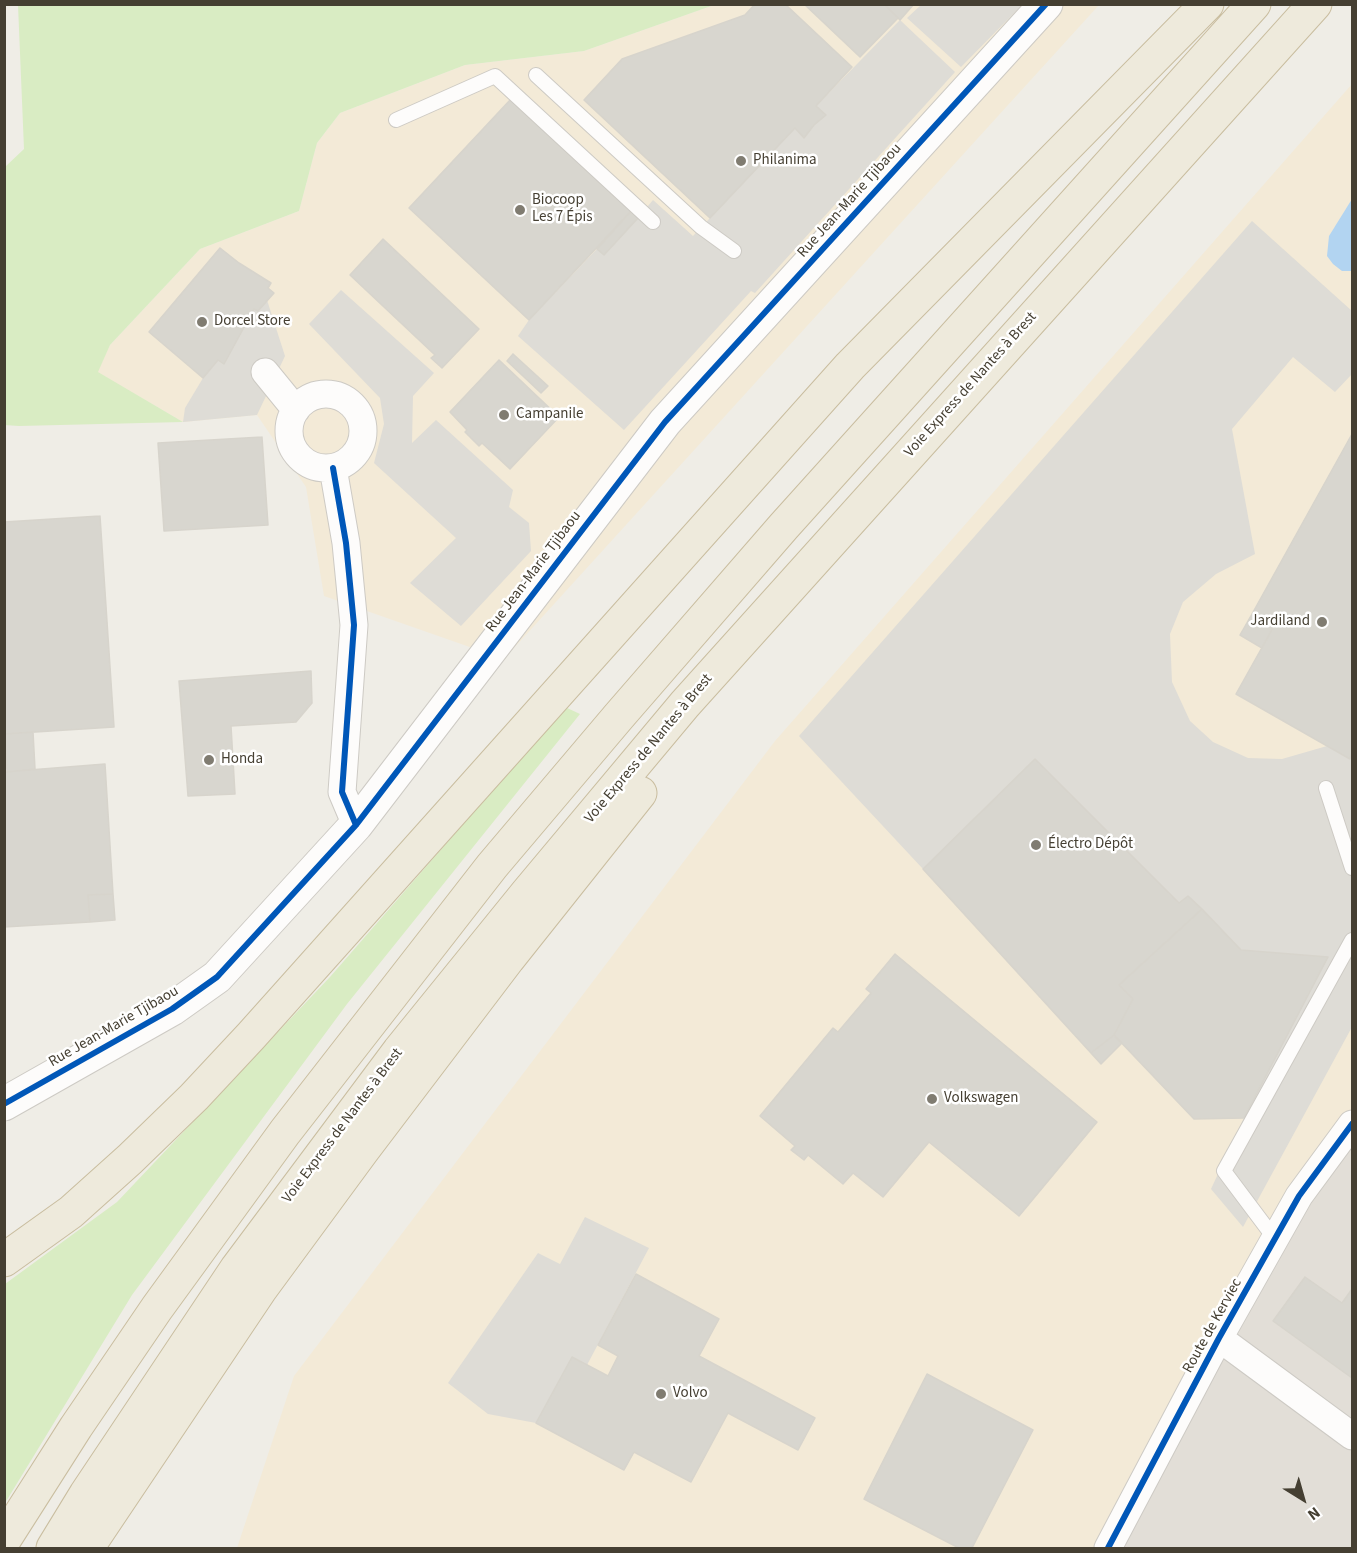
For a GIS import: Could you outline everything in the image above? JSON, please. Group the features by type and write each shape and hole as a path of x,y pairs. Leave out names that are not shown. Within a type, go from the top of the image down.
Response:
{"highway":[{"path":"4,1260 71,1212 194,1097 850,366 1207,4"},
{"path":"4,1540 76,1426 157,1308 285,1132 492,866 784,526 1254,4"},
{"name":"Voie Express de Nantes à Brest","path":"53,1548 92,1484 237,1268 399,1051 527,893 685,704 1315,4"},
{"path":"87,1548 261,1290 349,1168 508,959 656,772 685,704"}],"street":[{"name":"Rue Jean-Marie Tjibaou","path":"4,1104 172,1010 217,977 356,825 665,422 1046,4"},
{"path":"264,372 296,410"},
{"path":"328,395 340,397 350,403 358,412 363,435 354,456 344,464 333,468 321,468 299,457 292,446 290,434 291,422 296,410 311,399 328,395"},
{"path":"333,468 346,543 354,625 342,792 356,825"},
{"name":"Route de Kerviec","path":"1108,1548 1219,1338 1299,1196 1353,1124"},
{"path":"1219,1338 1353,1436"}],"lane":[{"path":"536,75 702,226 734,251"},
{"path":"396,120 495,76 653,222"},
{"path":"1326,788 1353,868"},
{"path":"1275,1239 1224,1171 1353,940"}],"shaded area":[{"path":"714,5 1099,5 504,659 324,596 306,487 257,415 183,422 97,372 110,345 200,249 299,211 317,143 340,113 465,65 584,51"},
{"path":"921,5 1022,5 961,67 907,18"},
{"path":"900,20 955,72 755,293 751,291 624,430 518,336 529,320 597,249 638,218 653,200 693,236 795,128 805,137 825,115 816,106"},
{"path":"1352,84 1352,1124 1108,1548 237,1548 294,1376 775,741"},
{"path":"1252,221 1352,311 1352,374 1335,392 1293,357 1232,429 1255,554 1216,574 1183,602 1170,634 1172,682 1190,721 1213,742 1248,758 1282,759 1327,746 1350,758 1352,753 1352,1027 1243,1227 1211,1189 1244,1118 1327,957 1241,950 1188,896 1179,903 1011,783 923,869 799,736"},
{"path":"341,290 434,373 413,396 412,443 436,420 513,490 509,507 529,523 531,551 461,626 410,583 456,538 374,463 384,424 380,398 309,324"},
{"path":"267,300 285,356 257,415 183,422 185,408 203,378 218,360 224,363 254,309 258,311"},
{"path":"1352,1124 1352,1548 1108,1548"},
{"path":"585,1217 649,1248 587,1365 572,1357 536,1423 488,1414 448,1383 538,1253 560,1264"}],"green space":[{"path":"18,4 714,5 584,51 465,65 340,113 317,143 299,211 200,249 110,345 98,372 183,422 19,426 4,425 5,167 24,149"},
{"path":"565,707 580,714 347,1004 132,1295 5,1503 5,1284 117,1202 330,977"}],"water":[{"path":"1352,199 1352,271 1342,271 1327,256 1329,236"}],"building":[{"path":"755,4 785,4 852,67 816,106 826,115 804,138 795,128 710,218 584,100 622,59 745,15"},
{"path":"804,4 884,4 898,18 860,57"},
{"path":"884,4 914,4 900,20"},
{"name":"Biocoop Les 7 Épis","path":"511,99 631,211 529,320 409,208"},
{"path":"631,211 638,218 604,255 597,249"},
{"path":"383,239 479,329 442,368 431,358 435,355 350,275"},
{"name":"Dorcel Store","path":"220,248 271,283 268,288 274,293 258,311 254,309 224,364 218,360 203,378 149,332"},
{"path":"513,354 548,386 541,393 507,361"},
{"name":"Campanile","path":"499,360 559,417 510,469 482,443 479,446 450,412"},
{"path":"1352,434 1352,753 1350,759 1236,694 1274,626 1252,614"},
{"path":"262,437 268,525 164,531 158,443"},
{"path":"100,516 114,727 4,734 4,522"},
{"path":"1252,614 1274,626 1262,648 1240,635"},
{"name":"Honda","path":"311,671 312,703 296,722 231,726 235,794 188,796 179,681"},
{"path":"33,732 35,769 7,772 5,734"},
{"path":"1035,759 1179,903 1188,896 1202,909 1119,985 1133,999 1114,1035 1091,1053 923,869"},
{"path":"105,764 113,894 88,895 90,922 4,927 4,772"},
{"path":"113,894 115,920 90,922 88,895"},
{"path":"1202,909 1241,950 1328,957 1244,1118 1194,1119 1114,1035 1133,999 1119,985"},
{"path":"895,954 1097,1122 1019,1216 929,1142 883,1197 853,1173 843,1184 808,1155 804,1160 791,1150 795,1146 760,1116 833,1028 838,1032 871,993 866,989"},
{"path":"1114,1035 1122,1043 1101,1064 1091,1053"},
{"name":"Volvo","path":"636,1274 719,1319 699,1356 815,1418 798,1450 728,1413 691,1482 634,1452 624,1470 536,1423 572,1357 608,1376 618,1356 598,1345"},
{"path":"1305,1277 1342,1303 1352,1289 1352,1378 1273,1321"},
{"path":"927,1374 1033,1430 972,1548 959,1548 864,1499"}],"cycle path":[{"path":"4,1104 172,1009 217,977 356,825 665,422 1046,4"},
{"path":"333,468 346,543 354,625 342,792 356,825"},
{"path":"1108,1548 1219,1338 1299,1196 1352,1124"}],"place":[{"name":"Philanima","path":"741,161"},
{"name":"Biocoop Les 7 Épis","path":"520,210"},
{"name":"Dorcel Store","path":"202,322"},
{"name":"Campanile","path":"504,415"},
{"name":"Jardiland","path":"1322,622"},
{"name":"Honda","path":"209,760"},
{"name":"Électro Dépôt","path":"1036,845"},
{"name":"Volkswagen","path":"932,1099"},
{"name":"Volvo","path":"661,1394"}]}
